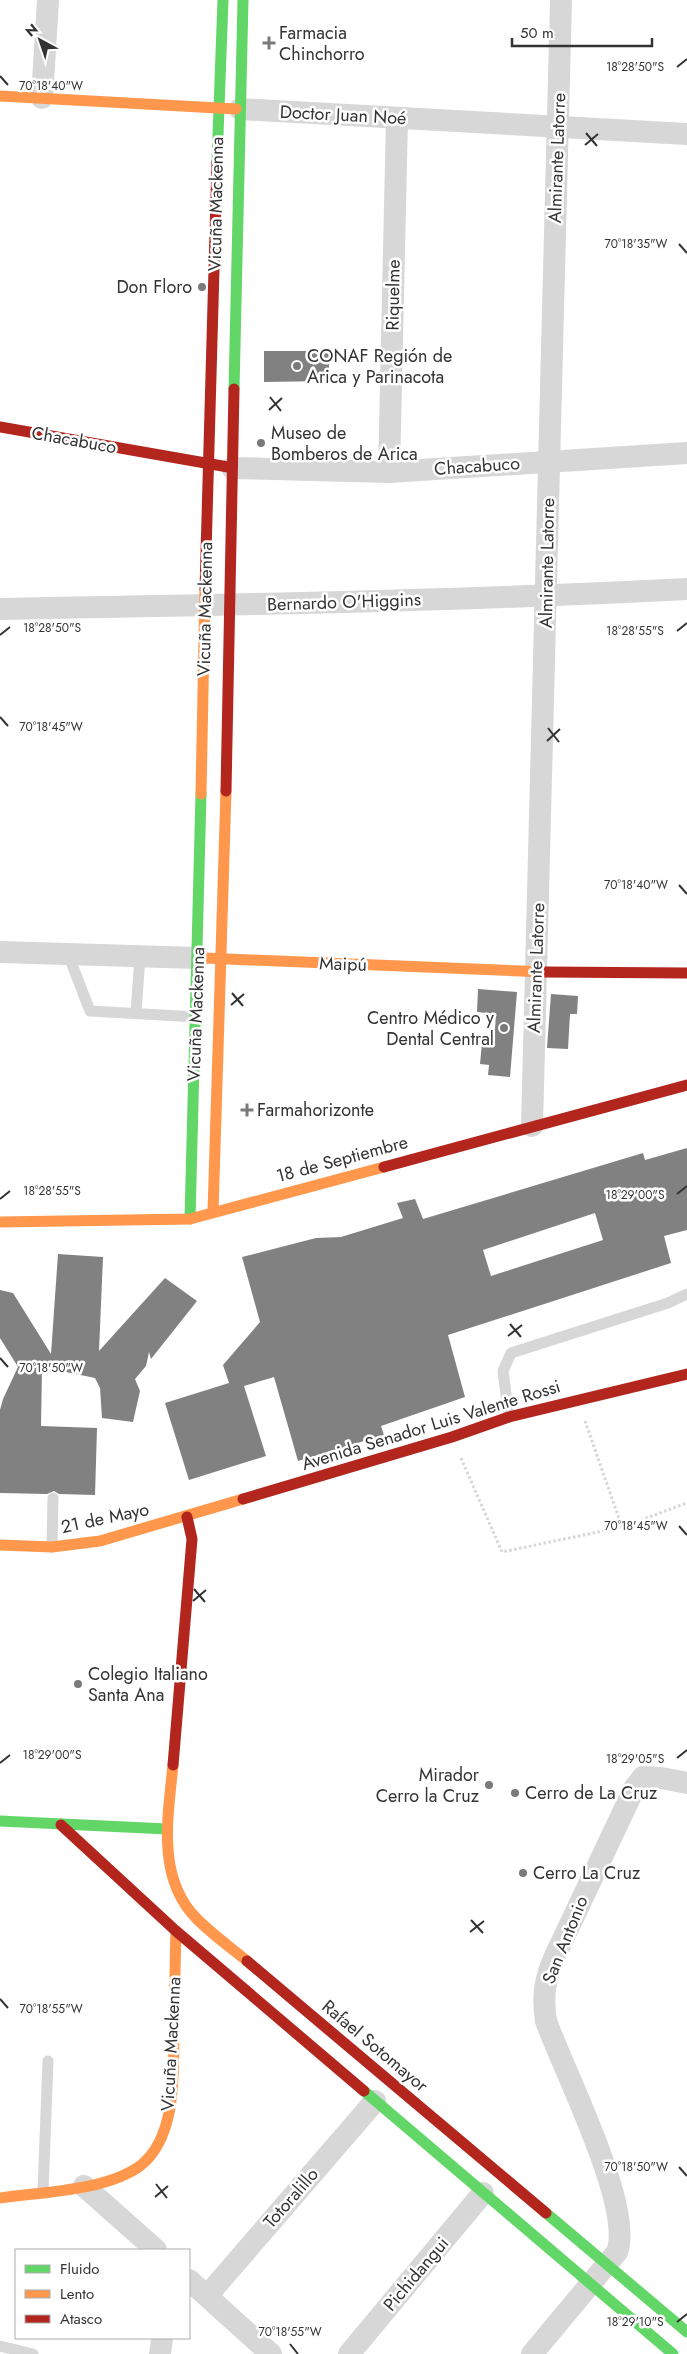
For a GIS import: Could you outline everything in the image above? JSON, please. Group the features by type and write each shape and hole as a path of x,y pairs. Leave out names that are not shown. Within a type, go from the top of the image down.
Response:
{"main road":[{"name":"Vicuña Mackenna","path":"212,1212 222,959 232,468 229,108 223,0"},
{"name":"Vicuña Mackenna","path":"190,1218 197,1016 209,464 229,108 243,0"},
{"name":"Doctor Juan Noé","path":"0,96 229,108"},
{"name":"Chacabuco","path":"0,427 232,468"},
{"name":"Maipú","path":"198,958 536,972 687,973"},
{"name":"18 de Septiembre","path":"0,1222 190,1218 687,1085"},
{"name":"Avenida Senador Luis Valente Rossi","path":"187,1517 452,1437 508,1417 687,1374"},
{"name":"21 de Mayo","path":"0,1545 52,1547 100,1541 187,1517"},
{"path":"0,1821 167,1829 192,1539 187,1517"},
{"path":"61,1825 176,1931 673,2354"},
{"name":"Rafael Sotomayor","path":"167,1829 167,1856 173,1883 187,1909 687,2332"},
{"path":"176,1931 181,1926 192,1922 198,1922 208,1928"},
{"name":"Vicuña Mackenna","path":"84,2186 115,2178 139,2168 152,2154 167,2119 172,2096 176,1931"},
{"path":"0,2198 84,2186"}],"street":[{"path":"42,98 48,0"},
{"name":"Almirante Latorre","path":"532,1126 561,0"},
{"name":"Doctor Juan Noé","path":"229,108 687,134"},
{"name":"Riquelme","path":"389,472 397,118"},
{"name":"Chacabuco","path":"232,468 389,472 687,453"},
{"name":"Bernardo O'Higgins","path":"0,609 229,606 546,596 687,589"},
{"name":"Maipú","path":"0,952 198,958"},
{"name":"San Antonio","path":"608,2264 617,2252 621,2238 613,2197 598,2147 546,2021 543,2007 545,1983 567,1930 635,1787 643,1778 661,1778 687,1783"},
{"name":"Totoralillo","path":"206,2296 375,2101"},
{"path":"84,2186 155,2249"},
{"name":"Pichidangui","path":"350,2354 483,2193"},
{"path":"532,2354 608,2264"},
{"path":"190,2281 271,2354"},
{"path":"160,2354 162,2339"}],"lane":[{"path":"68,954 90,1011 197,1016"},
{"path":"136,1014 140,956"},
{"path":"508,1417 503,1371 511,1353 668,1303 687,1294"},
{"path":"52,1547 53,1498"},
{"path":"43,2191 48,2062"},
{"path":"0,2346 33,2354"}],"path":[{"path":"578,1400 622,1527"},
{"path":"452,1437 502,1552 622,1527 687,1503"}],"building":[{"name":"CONAF Región de Arica y Parinacota","path":"264,351 329,351 329,381 264,382"},
{"name":"Centro Médico y Dental Central","path":"478,989 517,992 510,1077 488,1075 489,1065 480,1064 482,1043 494,1044 496,1014 477,1012"},
{"path":"551,994 578,996 577,1014 570,1014 568,1049 547,1048"},
{"path":"687,1148 687,1230 664,1236 671,1263 448,1335 465,1397 381,1426 384,1435 298,1461 274,1377 244,1386 266,1456 189,1480 165,1403 229,1383 223,1365 260,1322 242,1257 316,1238 341,1237 403,1218 397,1203 415,1199 423,1219 643,1153 645,1160","holes":["595,1213 603,1240 491,1276 483,1250"]},
{"path":"58,1254 103,1257 99,1351 165,1278 197,1301 151,1359 149,1352 146,1366 135,1379 140,1391 133,1422 102,1418 100,1388 95,1378 42,1367 41,1426 97,1428 95,1495 59,1494 54,1491 47,1494 0,1493 0,1410 18,1367 0,1338 0,1290 13,1293 51,1354"}],"traffic: fast":[{"path":"217,162 223,0"},
{"path":"234,389 243,0"},
{"path":"190,1219 201,794"},
{"path":"0,1821 167,1829"},
{"path":"364,2091 673,2354"},
{"path":"546,2213 687,2332"}],"traffic: slow":[{"path":"0,96 236,109"},
{"path":"201,794 205,589"},
{"path":"213,1212 226,791"},
{"path":"204,958 545,972"},
{"path":"0,1222 190,1219 384,1167"},
{"path":"0,1545 52,1547 100,1541 243,1499"},
{"path":"173,1765 169,1805 168,1846 170,1866 175,1885 184,1903 197,1919 247,1961"},
{"path":"0,2198 73,2189 109,2181 140,2166 153,2153 162,2137 168,2119 171,2099 174,2059 176,1931"}],"traffic: jam":[{"path":"205,589 217,162"},
{"path":"226,791 234,389"},
{"path":"0,427 228,467"},
{"path":"545,972 687,973"},
{"path":"384,1167 687,1085"},
{"path":"243,1499 452,1437 509,1417 687,1374"},
{"path":"173,1765 192,1539 187,1517"},
{"path":"61,1825 176,1931 364,2091"},
{"path":"247,1961 546,2213"}],"place":[{"name":"Farmacia Chinchorro","path":"269,43"},
{"name":"Don Floro","path":"202,287"},
{"name":"CONAF Región de Arica y Parinacota","path":"297,366"},
{"name":"Museo de Bomberos de Arica","path":"261,443"},
{"name":"Centro Médico y Dental Central","path":"504,1028"},
{"name":"Farmahorizonte","path":"247,1110"},
{"name":"Colegio Italiano Santa Ana","path":"78,1684"},
{"name":"Mirador Cerro la Cruz","path":"489,1785"},
{"name":"Cerro de La Cruz","path":"515,1793"},
{"name":"Cerro La Cruz","path":"523,1873"}]}
